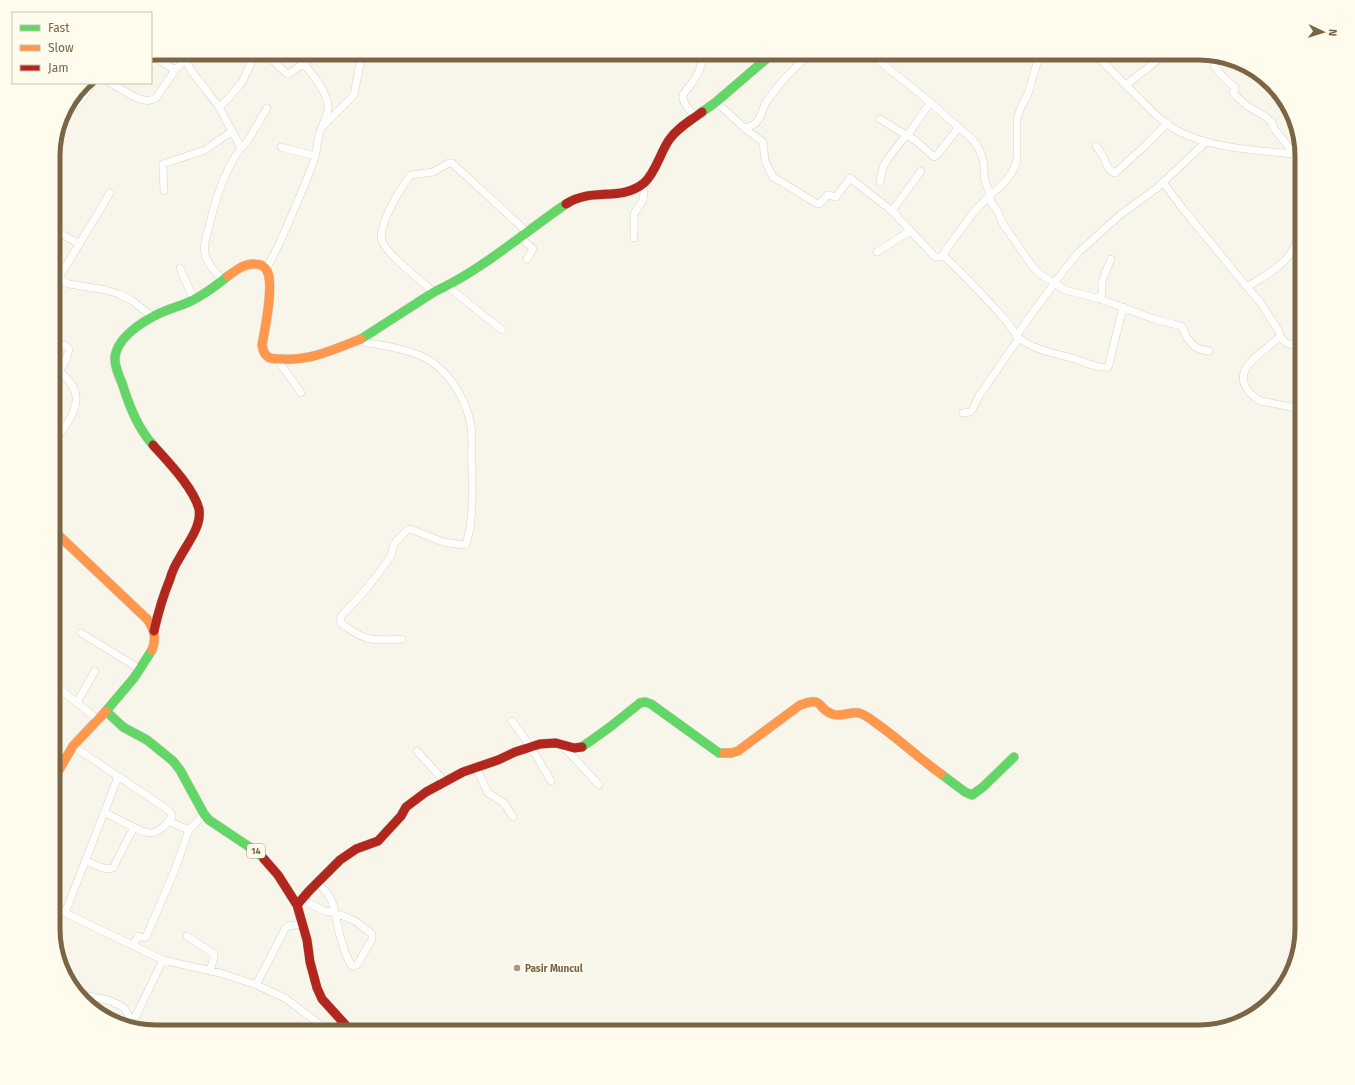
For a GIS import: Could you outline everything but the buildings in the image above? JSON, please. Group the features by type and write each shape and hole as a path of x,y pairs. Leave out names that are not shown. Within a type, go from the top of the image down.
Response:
{"main road":[{"path":"154,631 165,592 176,564 194,532 199,519 199,511 197,503 190,491 138,426 116,365 116,354 121,342 132,331 152,317 194,300 240,267 247,264 256,264 266,269 270,279 270,292 262,349 267,356 277,359 304,358 323,354 356,341 369,335 434,292 496,255 572,200 583,196 626,193 644,183 650,176 669,140 677,130 716,102 764,60"},
{"path":"60,537 152,625 155,644 143,666 106,711 73,746 60,768"},
{"path":"299,902 349,852 378,841 401,816 406,807 426,792 463,772 540,744 556,743 577,748 586,746 640,703 645,702 651,704 719,753 730,754 738,751 800,705 811,701 819,703 832,715 841,716 856,713 863,715 881,726 928,765 969,794 974,794 983,787 1014,757"},
{"name":"14","path":"106,711 123,727 153,744 173,761 180,770 204,814 209,820 257,852 278,875 299,902 302,924 307,940 310,962 317,988 322,999 346,1025"}],"street":[{"path":"159,60 175,70"},
{"path":"219,107 242,82 253,60"},
{"path":"272,60 287,74 291,73 307,60"},
{"path":"266,269 287,228 305,183 315,156 319,135 328,109 327,102 316,80 300,60"},
{"path":"322,126 354,95 361,60"},
{"path":"695,116 684,104 683,95 700,68 702,60"},
{"path":"746,129 747,127 756,123 766,102 783,80 803,60"},
{"path":"878,60 973,140 979,148 983,160 984,180 991,194 990,199 992,204 1003,224 1033,267 1040,274 1065,290 1100,299 1182,327 1187,338 1194,346 1199,349 1209,351"},
{"path":"716,102 763,142 765,161 773,177 819,204 828,195 836,197 850,178 892,211 935,257 938,258 973,213 1009,178 1016,166 1017,119 1028,94 1038,60"},
{"path":"1101,60 1156,115 1186,134 1206,142 1238,148 1295,154"},
{"path":"1126,85 1158,60"},
{"path":"112,84 143,100 153,100 156,98 175,70 186,61 192,72 219,107 239,144 240,149"},
{"path":"1214,66 1225,79 1235,87 1236,89 1233,93 1247,106 1272,121 1274,129 1295,150"},
{"path":"74,106 89,87"},
{"path":"880,182 883,167 887,160 930,103"},
{"path":"222,280 213,270 205,256 204,244 225,175 267,108"},
{"path":"880,119 906,136 915,140 934,157 959,128"},
{"path":"1096,146 1105,159 1106,164 1115,174 1167,123"},
{"path":"164,191 163,164 205,150 232,131"},
{"path":"963,413 972,410 979,396 1054,283 1080,252 1120,215 1163,182 1206,142"},
{"path":"281,147 315,156"},
{"path":"434,292 390,252 382,242 382,228 387,214 411,175 433,172 449,163 452,163 524,234 533,249 528,259"},
{"path":"892,211 921,171"},
{"path":"1163,182 1182,209 1223,256 1260,302 1279,331 1280,337 1292,345 1295,343"},
{"path":"634,238 634,214 643,200 644,183"},
{"path":"60,271 80,244 110,193"},
{"path":"877,252 910,231"},
{"path":"60,234 80,244"},
{"path":"1247,287 1264,278 1280,264 1288,256 1295,245"},
{"path":"942,254 1006,320 1018,337 1040,350 1063,355 1104,368 1108,367 1123,307"},
{"path":"1100,299 1102,281 1111,259"},
{"path":"180,268 194,300"},
{"path":"60,280 69,284 106,290 119,294 131,300 152,317"},
{"path":"446,286 502,330"},
{"path":"1280,337 1248,364 1243,380 1245,387 1252,395 1261,401 1295,408"},
{"path":"356,341 413,353 432,362 445,374 455,387 465,405 471,426 471,517 466,544 443,542 408,529 393,546 391,556 386,563 363,593 340,619 342,625 369,640 402,639"},
{"path":"60,344 66,346 69,349 66,360 60,365"},
{"path":"277,359 301,393"},
{"path":"60,373 75,387 77,399 70,420 60,433"},
{"path":"81,633 143,666"},
{"path":"77,702 95,671"},
{"path":"60,689 98,720"},
{"path":"512,721 531,747 551,781"},
{"path":"562,745 599,785"},
{"path":"73,746 164,807 172,816 158,830 149,833 104,812"},
{"path":"417,751 445,782"},
{"path":"60,760 64,761"},
{"path":"476,767 488,793 502,801 513,816"},
{"path":"65,913 118,777"},
{"path":"133,945 138,936 146,938 174,872 189,830 204,814"},
{"path":"168,821 189,830"},
{"path":"86,861 104,868 113,868 134,827"},
{"path":"299,902 325,911 336,913 355,921 367,929 372,935 372,939 355,966 351,965 346,954 339,933 336,913 328,893 317,883"},
{"path":"60,910 163,960 210,971 256,985 285,998 321,1025"},
{"path":"256,985 285,929 288,926 302,924"},
{"path":"187,936 214,954 210,971"},
{"path":"133,1022 163,960"},
{"path":"87,995 108,1000 124,1008 130,1022"}],"traffic: fast":[{"path":"702,112 716,102 765,60"},
{"path":"361,339 434,292 469,273 566,204"},
{"path":"153,445 139,425 129,402 115,364 117,349 122,341 136,327 145,321 162,312 188,303 211,289 228,276"},
{"path":"152,650 134,678 106,711 123,727 147,740 173,761 180,770 204,814 209,820 257,852 264,859"},
{"path":"582,747 640,703 645,702 651,704 719,753 724,753"},
{"path":"941,774 965,792 972,795 983,787 1014,757"}],"traffic: slow":[{"path":"228,276 241,267 251,264 259,265 266,269 269,275 270,284 267,317 262,345 263,351 270,358 292,359 312,356 361,339"},
{"path":"60,537 147,619 154,634 154,646 152,650"},
{"path":"724,753 738,751 800,705 817,702 827,712 835,715 852,713 865,715 941,774"},
{"path":"60,768 73,746 106,711"}],"traffic: jam":[{"path":"566,204 586,196 626,192 635,189 644,183 655,168 672,136 702,112"},
{"path":"153,445 186,484 199,509 196,529 173,571 154,631"},
{"path":"297,905 340,860 356,849 378,841 401,816 406,807 426,792 463,772 540,744 556,743 574,748 582,747"},
{"path":"264,859 278,875 297,905 307,940 310,962 317,988 322,999 346,1025"}],"place":[{"name":"Pasir Muncul","path":"517,968"}]}
